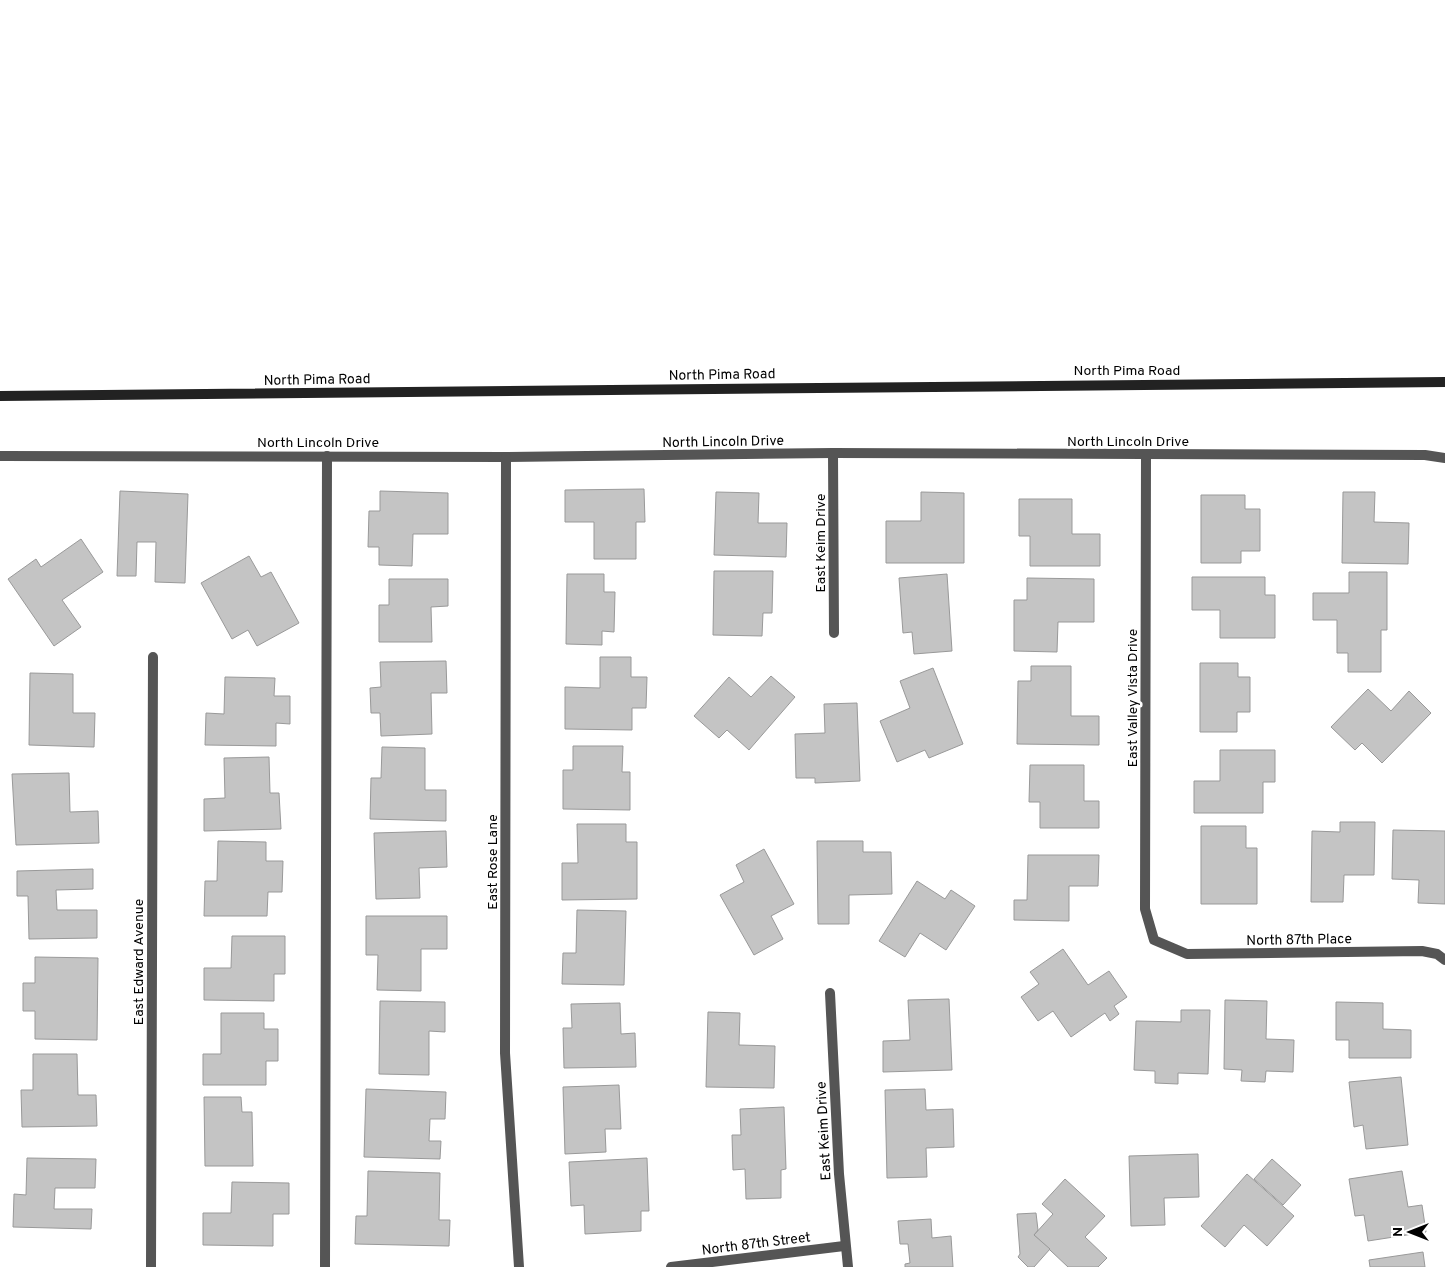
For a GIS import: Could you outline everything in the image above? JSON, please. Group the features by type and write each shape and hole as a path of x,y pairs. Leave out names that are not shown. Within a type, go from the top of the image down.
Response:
{"main road":[{"name":"North Pima Road","path":"0,396 846,386 1445,382"}],"street":[{"name":"North Lincoln Drive","path":"0,456 506,457 833,453 1425,455 1445,458"},
{"name":"East Keim Drive","path":"833,453 834,633"},
{"name":"East Valley Vista Drive","path":"1146,455 1145,909 1154,940"},
{"path":"325,1267 327,456"},
{"name":"East Rose Lane","path":"506,457 505,1052 519,1267"},
{"name":"East Edward Avenue","path":"151,1267 153,657"},
{"name":"North 87th Place","path":"1154,940 1187,954 1422,951 1437,954 1445,960"},
{"name":"East Keim Drive","path":"830,993 844,1246 848,1267"},
{"name":"North 87th Street","path":"672,1267 844,1246"}],"building":[{"path":"644,489 645,522 636,522 636,559 594,559 594,522 565,522 565,490"},
{"path":"120,491 188,494 185,583 155,582 156,542 137,542 136,576 117,576"},
{"path":"380,491 448,493 448,534 413,534 412,566 379,565 379,547 368,547 369,511 380,511"},
{"path":"716,492 759,493 758,523 787,523 786,557 714,555"},
{"path":"921,492 964,493 964,563 886,563 886,521 921,521"},
{"path":"1343,492 1375,492 1374,522 1409,523 1408,564 1342,563"},
{"path":"1201,495 1245,495 1245,509 1260,509 1260,551 1241,551 1241,563 1201,563"},
{"path":"1019,499 1072,499 1072,534 1100,534 1100,566 1030,566 1030,536 1019,536"},
{"path":"81,539 103,572 62,600 81,627 54,646 8,579 36,559 41,567"},
{"path":"249,556 261,577 271,572 299,623 257,646 248,630 232,639 201,583"},
{"path":"714,571 773,571 772,613 763,613 762,636 713,635"},
{"path":"1349,572 1387,572 1387,630 1381,630 1381,672 1348,672 1348,653 1337,653 1337,620 1313,620 1313,593 1349,593"},
{"path":"567,574 604,574 604,592 615,592 614,632 602,631 602,645 566,644"},
{"path":"947,574 952,651 914,654 912,632 903,633 899,578"},
{"path":"1192,577 1265,577 1265,595 1275,595 1275,638 1220,638 1220,610 1192,610"},
{"path":"1027,578 1094,579 1094,622 1058,622 1057,652 1014,651 1014,600 1027,600"},
{"path":"389,579 448,579 448,606 431,607 432,642 379,642 379,605 389,605"},
{"path":"600,657 631,657 631,677 647,677 646,708 632,708 632,730 565,729 565,687 600,688"},
{"path":"446,661 447,693 431,693 432,734 381,736 380,713 371,713 370,688 381,687 380,662"},
{"path":"1200,663 1238,663 1238,677 1250,677 1250,712 1237,712 1237,732 1200,732"},
{"path":"1031,666 1071,666 1071,716 1099,716 1099,745 1017,744 1018,681 1031,681"},
{"path":"933,668 963,744 929,758 925,750 897,762 880,721 910,708 900,681"},
{"path":"30,673 73,674 73,713 95,713 94,747 29,745"},
{"path":"771,676 795,697 749,750 727,730 719,738 694,716 729,677 751,697"},
{"path":"225,677 275,678 274,696 290,696 290,724 276,723 276,746 205,745 206,713 224,714"},
{"path":"1368,689 1391,711 1409,691 1431,713 1382,763 1362,743 1355,750 1331,727"},
{"path":"857,703 860,781 815,783 815,778 796,778 795,734 825,733 824,704"},
{"path":"573,746 623,746 622,772 630,772 630,810 563,809 563,770 573,770"},
{"path":"382,747 425,748 425,790 446,790 446,821 370,819 371,778 381,778"},
{"path":"1220,750 1275,750 1275,782 1263,782 1263,813 1194,813 1194,781 1220,781"},
{"path":"269,757 270,793 279,793 281,829 204,831 204,799 225,798 224,758"},
{"path":"1030,765 1084,765 1084,801 1099,801 1099,828 1040,828 1040,802 1029,802"},
{"path":"69,773 70,812 98,811 99,843 16,845 12,774"},
{"path":"1340,822 1375,822 1374,875 1344,875 1343,902 1311,902 1312,831 1340,832"},
{"path":"577,824 626,824 626,842 637,842 637,899 562,900 562,863 578,863"},
{"path":"1201,826 1246,826 1246,848 1257,848 1257,904 1201,904"},
{"path":"1393,830 1445,831 1445,904 1418,903 1419,880 1392,879"},
{"path":"446,831 447,867 419,868 420,898 376,899 374,833"},
{"path":"218,841 266,842 266,861 283,861 282,892 268,892 267,916 204,916 205,881 217,881"},
{"path":"817,841 863,841 863,852 891,852 892,894 849,895 849,924 818,924"},
{"path":"764,849 794,904 771,916 783,939 754,955 720,895 744,882 736,865"},
{"path":"1028,855 1099,855 1098,886 1069,886 1069,921 1014,920 1014,900 1027,900"},
{"path":"93,869 93,889 56,890 57,910 97,910 97,938 29,939 28,896 17,896 17,871"},
{"path":"917,881 945,899 951,890 975,906 946,950 920,933 905,957 879,941"},
{"path":"577,910 626,911 624,985 562,984 563,953 576,953"},
{"path":"366,916 447,916 447,949 421,949 421,991 377,990 378,955 366,955"},
{"path":"232,936 285,936 285,974 274,974 274,1001 204,1000 204,968 231,968"},
{"path":"1063,949 1088,985 1109,971 1127,997 1114,1006 1119,1014 1110,1021 1105,1013 1071,1037 1053,1011 1038,1021 1021,997 1039,984 1030,972"},
{"path":"35,957 98,958 97,1040 35,1039 35,1011 23,1011 23,983 35,983"},
{"path":"949,999 952,1070 883,1072 883,1041 910,1040 908,1000"},
{"path":"1225,1000 1267,1001 1266,1039 1294,1040 1293,1072 1266,1071 1265,1082 1241,1081 1242,1070 1224,1069"},
{"path":"380,1001 445,1002 445,1032 429,1031 429,1075 379,1074"},
{"path":"1336,1002 1383,1003 1383,1029 1411,1030 1411,1058 1349,1058 1349,1040 1336,1040"},
{"path":"620,1003 621,1034 635,1033 636,1067 564,1068 563,1028 572,1028 571,1004"},
{"path":"1181,1010 1210,1010 1208,1074 1178,1073 1178,1084 1155,1083 1155,1071 1134,1070 1136,1021 1181,1022"},
{"path":"708,1012 740,1013 739,1045 775,1046 774,1088 706,1087"},
{"path":"221,1013 264,1013 264,1029 278,1029 278,1061 266,1061 266,1085 203,1085 203,1054 221,1054"},
{"path":"33,1054 77,1054 78,1095 96,1095 97,1126 22,1127 21,1090 33,1090"},
{"path":"1401,1077 1408,1145 1366,1149 1363,1125 1354,1127 1349,1082"},
{"path":"619,1085 621,1129 605,1129 606,1152 565,1154 563,1087"},
{"path":"366,1089 446,1092 445,1119 430,1119 429,1141 441,1141 440,1159 364,1157"},
{"path":"925,1089 926,1110 953,1109 954,1147 926,1148 927,1177 887,1178 885,1090"},
{"path":"204,1097 241,1097 242,1112 252,1112 253,1166 205,1166"},
{"path":"784,1107 786,1169 781,1170 781,1198 746,1199 745,1169 733,1170 732,1135 741,1135 740,1109"},
{"path":"1198,1154 1199,1197 1164,1198 1165,1225 1131,1226 1129,1156"},
{"path":"27,1158 96,1159 95,1188 55,1188 54,1209 92,1209 91,1229 13,1227 14,1194 26,1195"},
{"path":"647,1158 649,1211 641,1211 641,1231 585,1234 584,1205 571,1206 569,1162"},
{"path":"1272,1159 1301,1185 1283,1205 1254,1179"},
{"path":"368,1171 440,1173 439,1220 450,1220 449,1246 355,1244 356,1216 367,1216"},
{"path":"1402,1171 1408,1207 1422,1205 1426,1232 1368,1241 1364,1215 1355,1216 1349,1179"},
{"path":"1247,1174 1294,1216 1267,1246 1244,1225 1225,1247 1201,1226"},
{"path":"1065,1179 1105,1216 1085,1237 1107,1258 1098,1267 1068,1267 1034,1235 1053,1214 1042,1204"},
{"path":"232,1182 289,1183 289,1214 273,1214 273,1246 203,1245 203,1213 231,1213"},
{"path":"1036,1213 1038,1230 1034,1235 1050,1249 1034,1267 1028,1267 1018,1257 1020,1254 1017,1214"},
{"path":"931,1219 932,1238 951,1236 953,1267 905,1267 905,1264 910,1263 908,1244 900,1244 898,1221"},
{"path":"1423,1252 1425,1267 1370,1267 1369,1260"}]}
